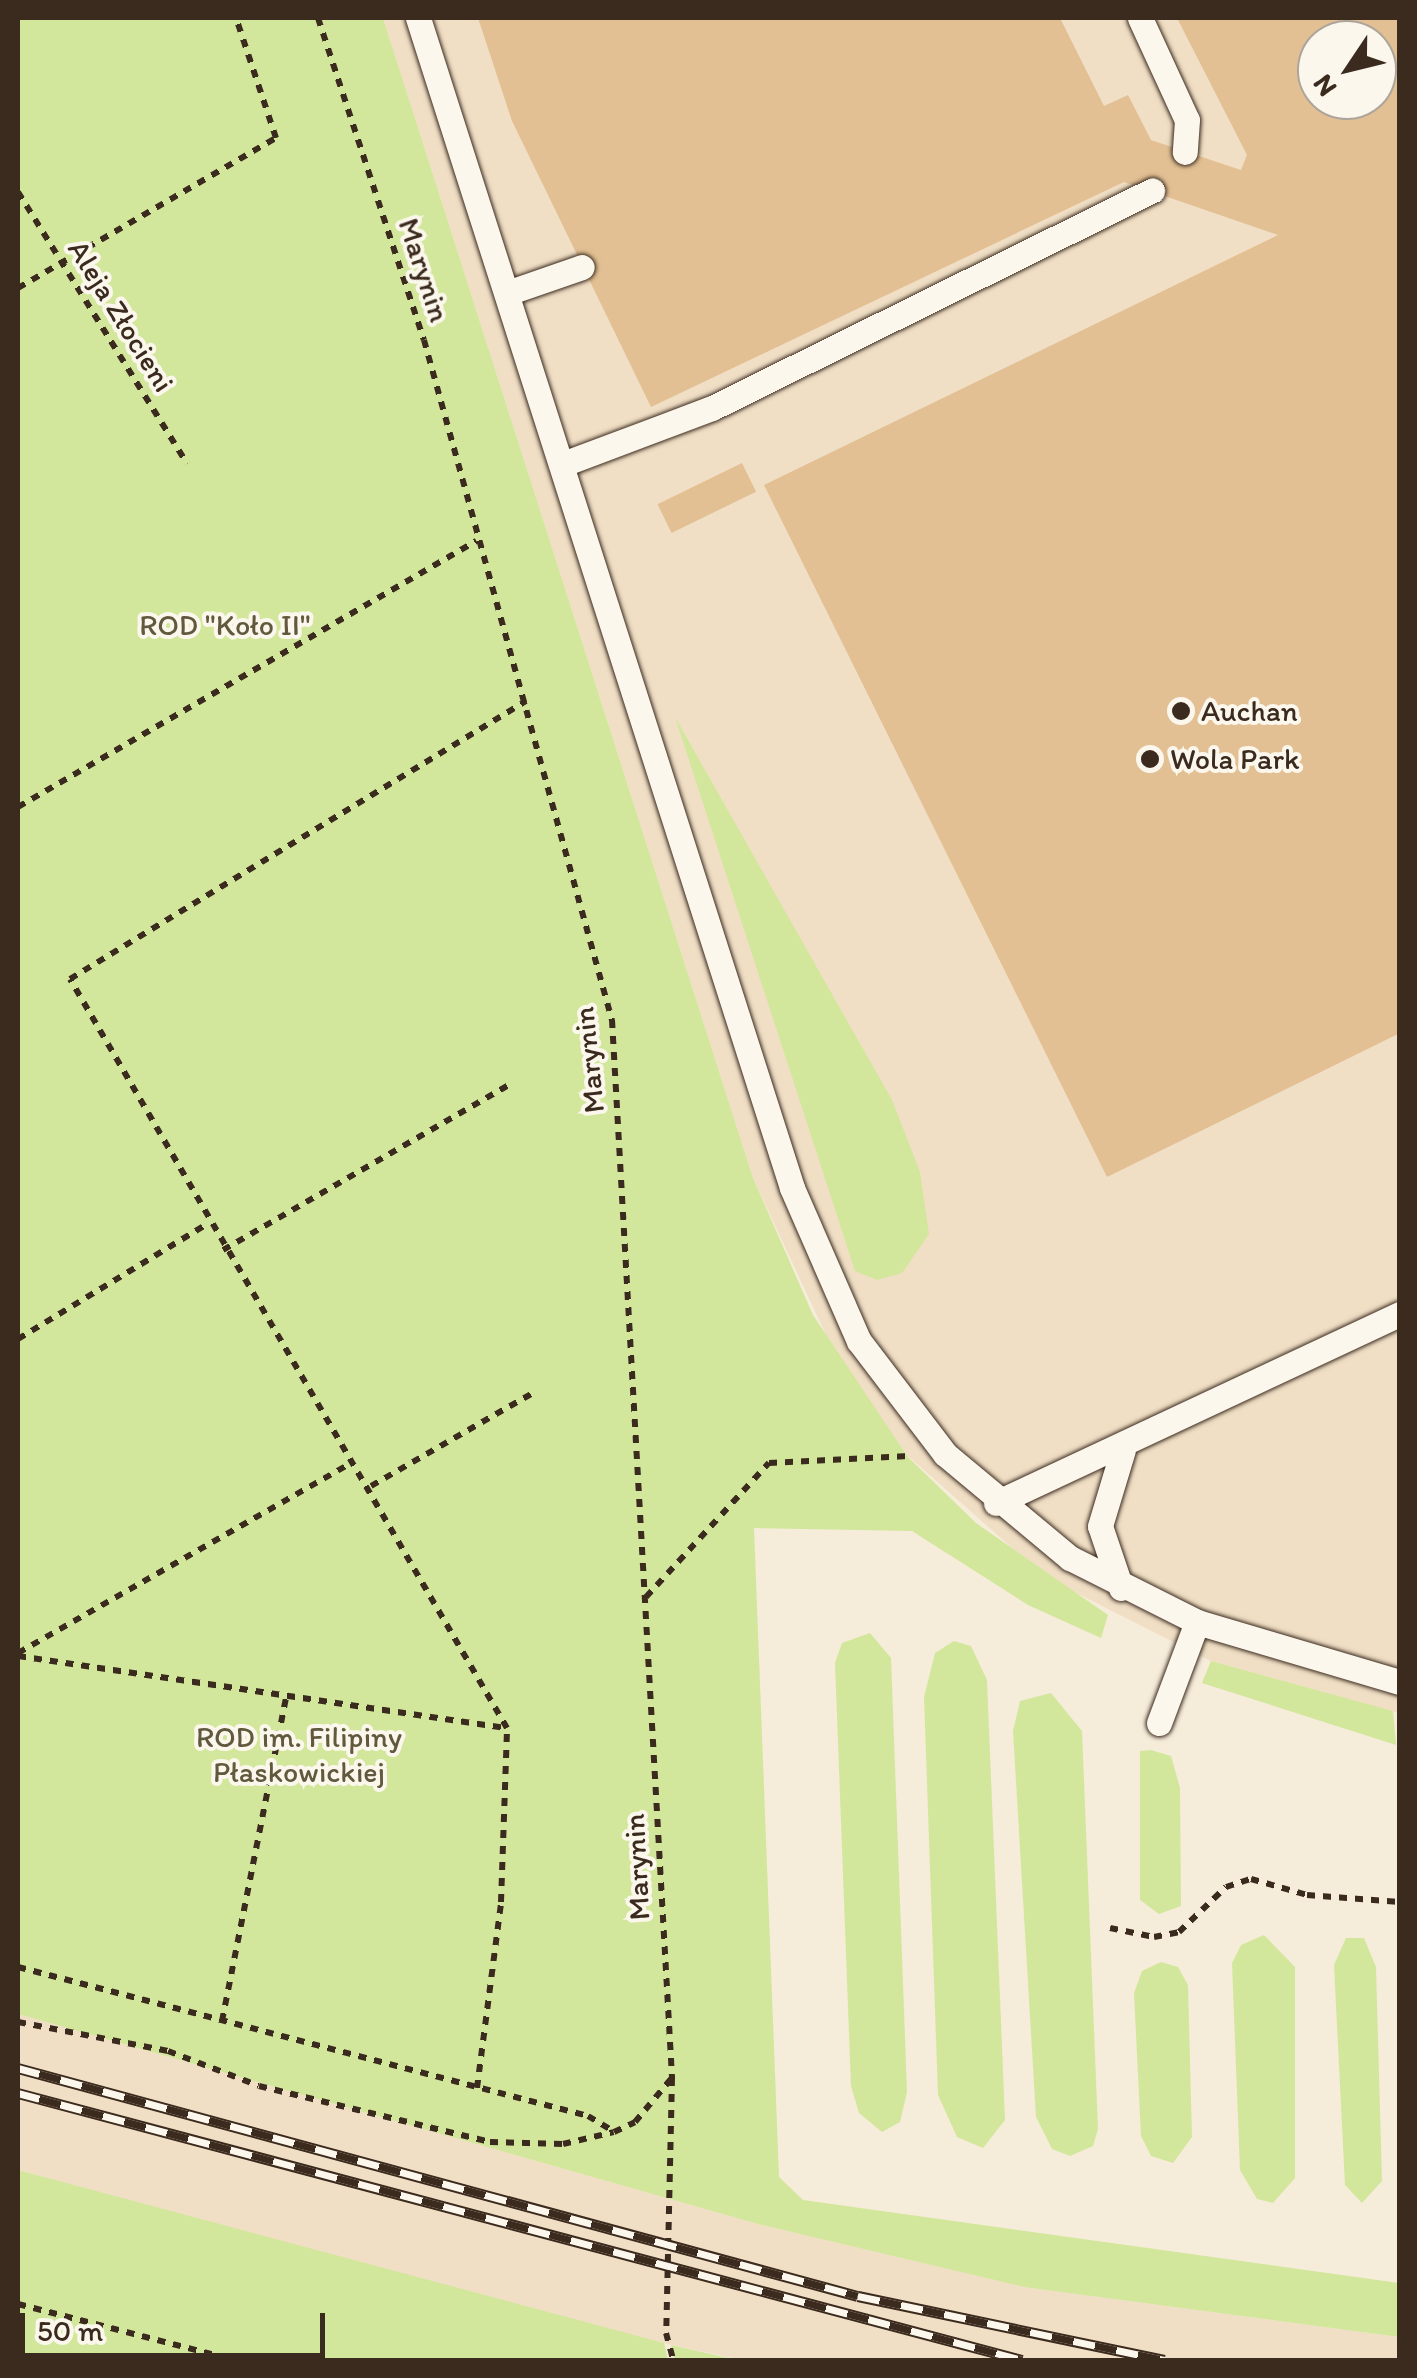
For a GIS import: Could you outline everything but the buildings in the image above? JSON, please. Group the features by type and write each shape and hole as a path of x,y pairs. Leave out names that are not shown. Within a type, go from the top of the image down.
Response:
{"lane":[{"path":"418,18 812,1244 859,1341 945,1454 996,1503 1121,1588 1197,1622 1400,1682"},
{"path":"1140,18 1187,120 1186,152"},
{"path":"563,464 712,408 1152,191"},
{"path":"507,292 582,267"},
{"path":"996,1503 1123,1450 1400,1314"},
{"path":"1121,1588 1100,1526 1123,1450"},
{"path":"1159,1724 1197,1622"}],"path":[{"path":"18,288 276,138 236,18"},
{"name":"Marynin","path":"318,18 424,340 476,541 526,701 612,1020 672,2078 666,2332 673,2360"},
{"name":"Aleja Złocieni","path":"18,192 187,464"},
{"path":"18,807 476,541"},
{"path":"477,2088 501,1902 507,1728 371,1486 207,1224 70,978 526,701"},
{"path":"223,1250 512,1083"},
{"path":"18,1339 207,1224"},
{"path":"371,1486 536,1391"},
{"path":"645,1599 769,1464 945,1454"},
{"path":"18,1654 354,1461"},
{"path":"18,1654 507,1728"},
{"path":"222,2021 287,1694"},
{"path":"1110,1928 1154,1938 1179,1932 1226,1886 1252,1879 1307,1895 1400,1902"},
{"path":"18,1968 588,2116 614,2132"},
{"path":"18,2022 168,2051 258,2086 490,2142 563,2144 614,2132 635,2122 672,2078"},
{"path":"18,2304 235,2360"}],"shaded area":[{"path":"383,18 1399,18 1399,1713 1211,1661 1045,1577 908,1456 839,1363 753,1178"},
{"path":"18,2014 758,2224 1025,2287 1399,2337 1399,2360 741,2360 603,2330 18,2170"}],"green space":[{"path":"18,18 383,18 753,1178 813,1315 908,1457 976,1523 1108,1615 1101,1638 1028,1605 912,1531 754,1528 779,2177 803,2200 1399,2283 1399,2337 1024,2287 758,2224 18,2014"},
{"path":"675,717 892,1100 920,1172 929,1234 902,1273 877,1280 855,1271"},
{"path":"870,1633 891,1658 907,2092 900,2122 882,2132 859,2113 851,2086 835,1663 842,1643"},
{"path":"954,1641 971,1646 987,1680 1005,2120 983,2148 957,2137 938,2095 924,1697 935,1653"},
{"path":"1211,1661 1393,1711 1396,1745 1202,1683"},
{"path":"1051,1693 1082,1731 1098,2129 1093,2146 1070,2156 1052,2149 1036,2117 1013,1731 1020,1701"},
{"path":"1140,1751 1171,1756 1180,1788 1181,1906 1159,1914 1140,1900"},
{"path":"1264,1935 1295,1967 1295,2178 1273,2203 1257,2199 1240,2170 1232,1963 1241,1945"},
{"path":"1346,1938 1364,1938 1376,1967 1382,2181 1362,2203 1345,2185 1334,1965"},
{"path":"1161,1962 1178,1967 1188,1985 1192,2137 1173,2163 1151,2156 1141,2136 1134,1993 1142,1971"},
{"path":"18,2170 664,2343 668,2360 18,2360"},
{"path":"671,2345 733,2359 741,2360 675,2360"}],"railway":[{"path":"18,2068 858,2296 1164,2360"},
{"path":"18,2093 1022,2360"}],"place":[{"name":"Auchan","path":"1181,711"},
{"name":"Wola Park","path":"1150,759"}],"park label":[{"name":"ROD \"Koło II\"","path":"225,625"},
{"name":"ROD im. Filipiny Płaskowickiej","path":"299,1754"}]}
